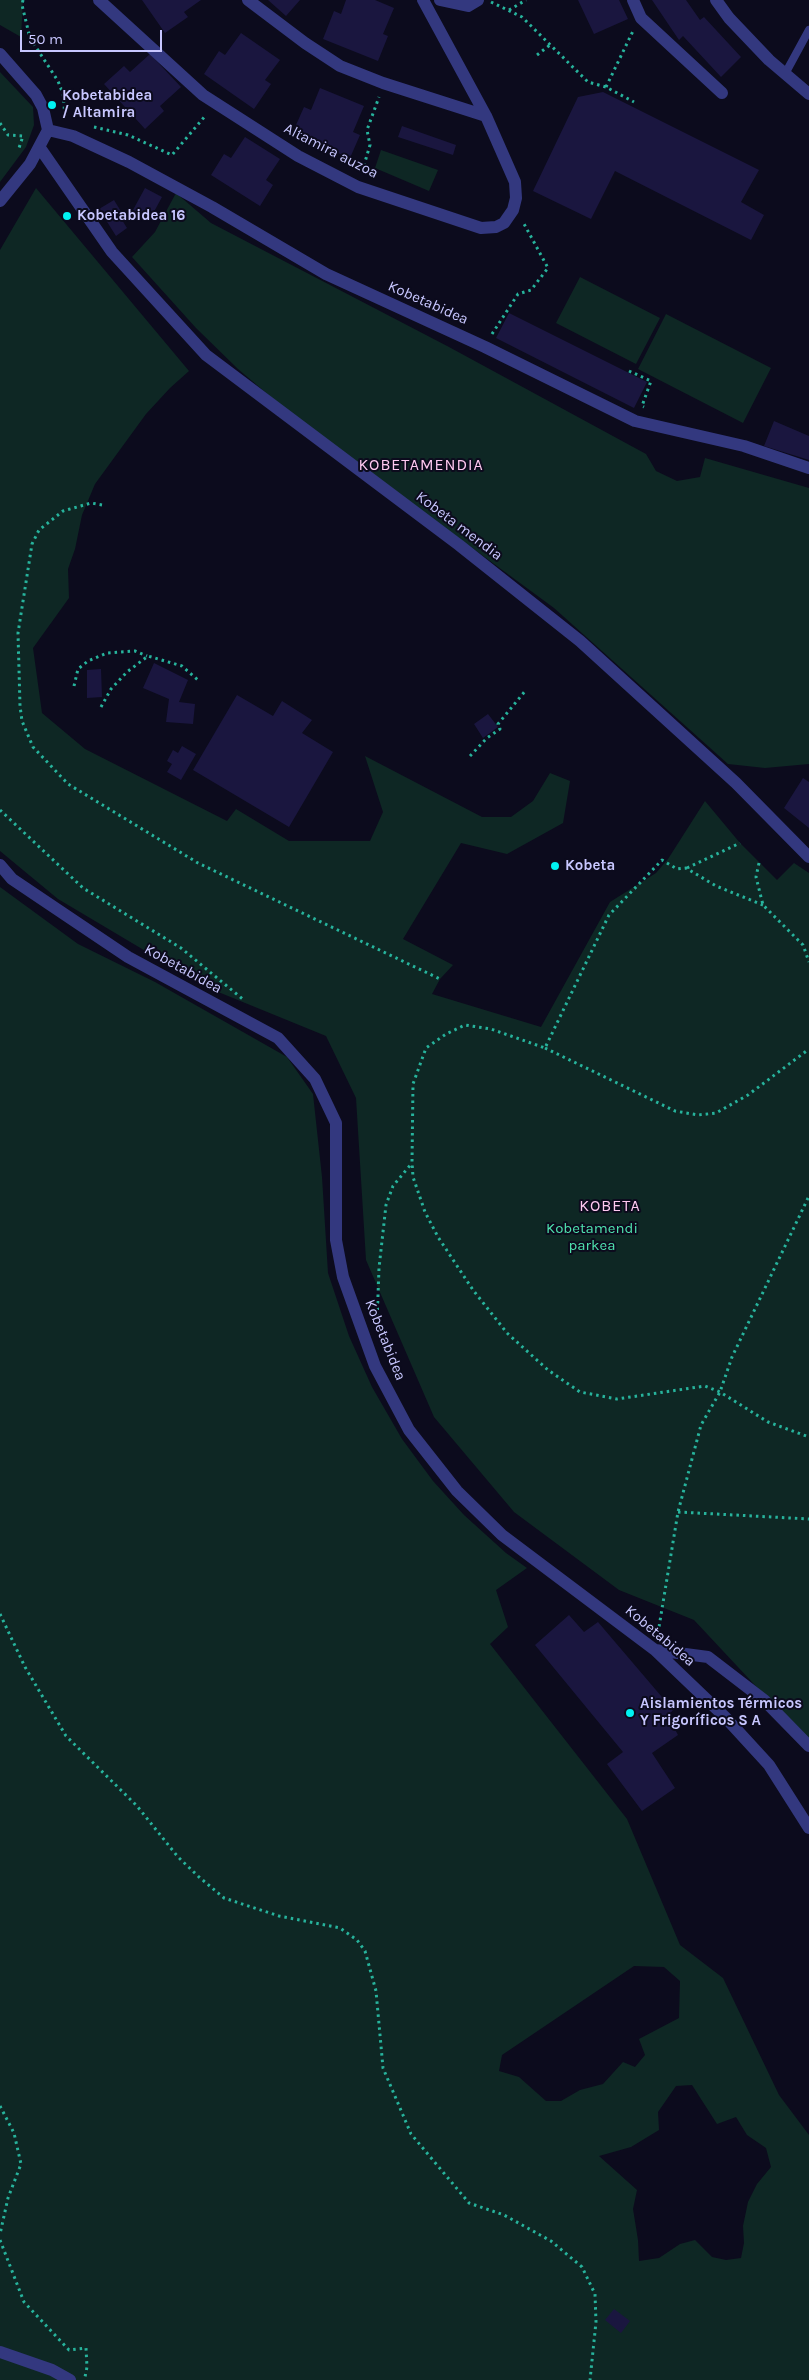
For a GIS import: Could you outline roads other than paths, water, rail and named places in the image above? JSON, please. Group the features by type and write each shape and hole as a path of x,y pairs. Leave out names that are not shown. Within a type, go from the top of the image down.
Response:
{"street":[{"name":"Altamira auzoa","path":"98,0 203,95 298,156 358,187 481,228 496,227 504,223 514,210 516,198 514,182 486,116 423,0"},
{"path":"248,0 305,43 333,61 383,83 486,116"},
{"path":"440,0 468,6 478,0"},
{"path":"633,0 641,18 722,93"},
{"path":"716,0 742,32 785,74 809,94"},
{"path":"0,54 36,95 44,108 48,130 30,164 0,201"},
{"name":"Kobetabidea","path":"48,130 73,136 129,162 212,207 326,274 485,347 635,421 744,446 809,468"},
{"name":"Kobeta mendia","path":"40,148 112,252 206,355 460,545 580,641 736,783 809,857"},
{"name":"Kobetabidea","path":"0,865 12,879 128,958 278,1038 315,1079 336,1123 336,1240 343,1277 375,1366 409,1430 457,1492 502,1535 655,1650 751,1743 769,1765 809,1828"},
{"path":"655,1650 708,1657 764,1700 809,1746"},
{"path":"0,2352 52,2370 70,2380"}],"lane":[{"path":"785,74 809,30"}],"place":[{"name":"Kobetabidea / Altamira","path":"52,105"},
{"name":"Kobetabidea 16","path":"67,216"},
{"name":"Kobeta","path":"555,866"},
{"name":"Aislamientos Térmicos Y Frigoríficos S A","path":"630,1713"}],"district":[{"name":"KOBETAMENDIA","path":"421,465"},
{"name":"KOBETA","path":"610,1206"}],"park label":[{"name":"Kobetamendi parkea","path":"592,1238"}]}
